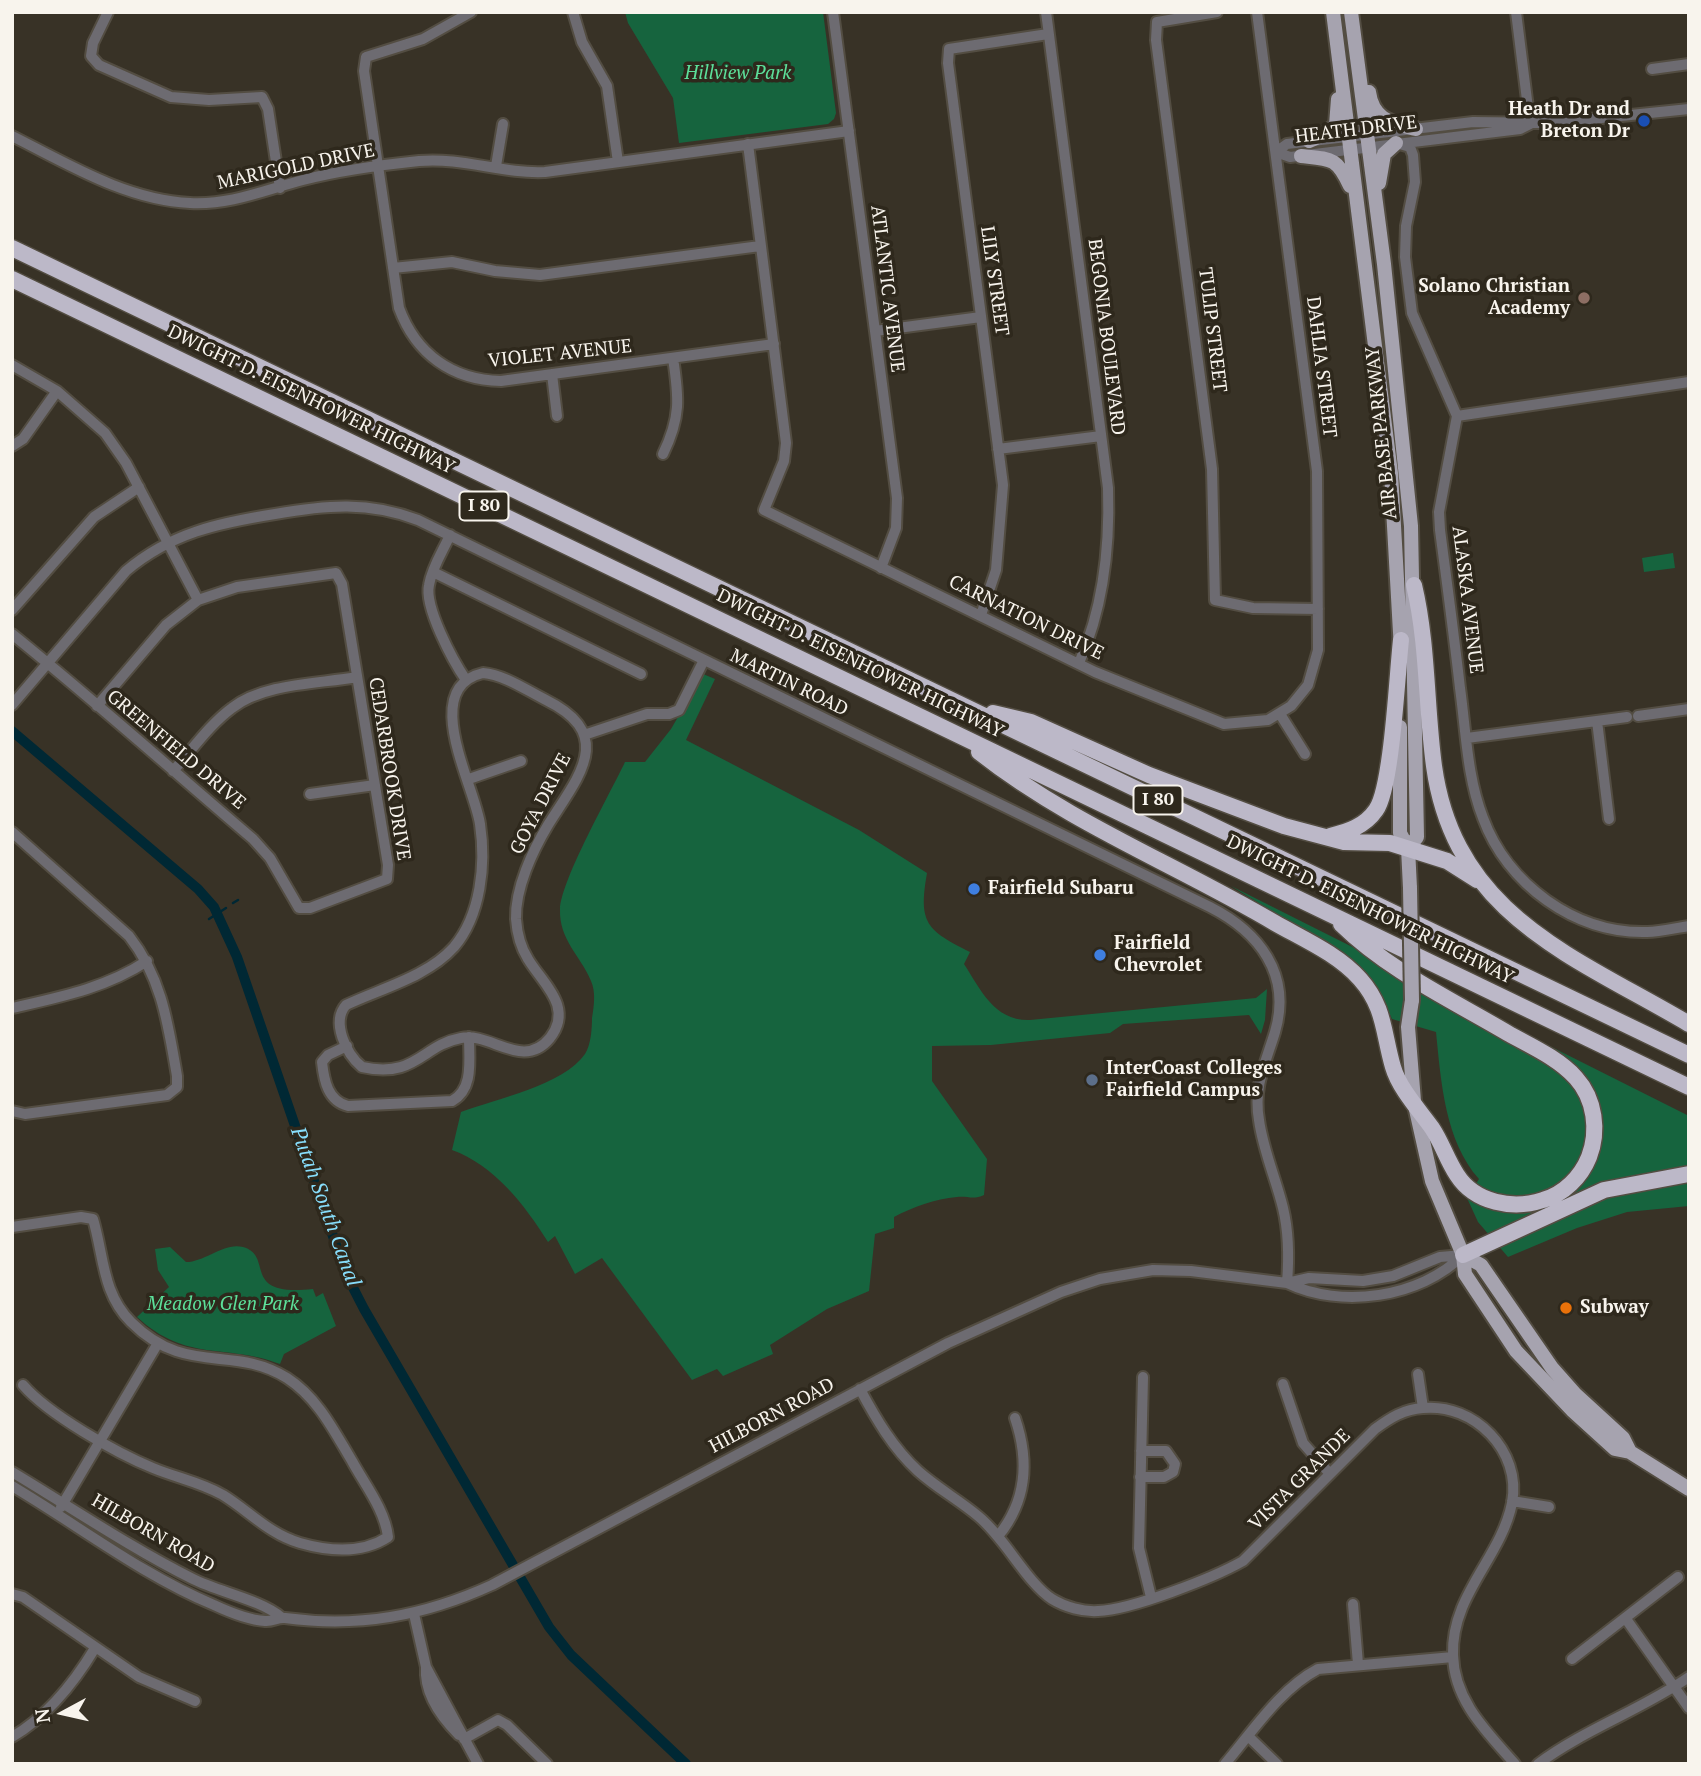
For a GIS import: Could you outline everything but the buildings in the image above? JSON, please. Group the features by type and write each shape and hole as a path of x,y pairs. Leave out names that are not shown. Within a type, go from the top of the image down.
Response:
{"highway":[{"name":"DWIGHT D. EISENHOWER HIGHWAY","path":"12,248 1689,1055"},
{"name":"DWIGHT D. EISENHOWER HIGHWAY","path":"12,279 1689,1087"},
{"path":"1414,585 1434,769 1452,829 1479,881 1504,909 1531,931 1689,1024"},
{"path":"1321,838 1359,826 1380,804 1387,772 1401,640"},
{"path":"964,706 1031,722 1149,775 1321,838 1390,843 1447,861 1479,881"},
{"path":"955,733 1011,777 1097,829 1212,885 1345,964 1376,1001 1386,1026 1394,1069 1442,1143 1459,1179 1487,1199 1527,1205 1562,1191 1577,1178 1593,1146 1592,1107 1576,1077 1543,1053 1366,948 1332,915"},
{"path":"1463,1255 1604,1190 1689,1174"}],"main road":[{"name":"AIR BASE PARKWAY","path":"1333,12 1391,473 1401,640 1400,833 1408,848 1412,1000 1408,1027 1414,1101 1432,1181 1463,1255"},
{"name":"AIR BASE PARKWAY","path":"1352,12 1406,471 1414,585 1417,837 1408,848"},
{"path":"1352,12 1363,47 1373,107 1387,122 1416,130"},
{"path":"1309,141 1325,134 1336,125 1340,63"},
{"path":"1375,198 1384,154 1396,143"},
{"path":"1301,156 1328,159 1341,166 1357,200"},
{"path":"1463,1255 1481,1265 1552,1368 1574,1394 1623,1438 1630,1451 1689,1489"}],"street":[{"path":"108,12 93,43 91,56 99,65 171,97 201,101 262,97 268,109 280,188"},
{"name":"VIOLET AVENUE","path":"471,12 423,39 366,57 364,71 393,268 404,322 422,349 434,360 462,376 486,381 774,344"},
{"path":"573,12 582,42 607,86 618,162"},
{"name":"ATLANTIC AVENUE","path":"833,12 897,498 896,528 881,568"},
{"name":"BEGONIA BOULEVARD","path":"1046,12 1109,514 1098,614 1079,663"},
{"name":"TULIP STREET","path":"1217,12 1157,22 1156,40 1212,469 1214,600 1253,608 1318,609"},
{"name":"DAHLIA STREET","path":"1258,12 1317,471 1318,609 1315,668 1300,696 1280,714"},
{"path":"1516,12 1530,124"},
{"name":"LILY STREET","path":"981,615 996,570 1003,499 948,63 949,49 1048,34"},
{"path":"1652,69 1689,64"},
{"name":"HEATH DRIVE","path":"1368,141 1396,143 1520,128 1530,124 1689,109"},
{"name":"HEATH DRIVE","path":"1276,152 1290,157 1301,156 1416,130 1485,121 1520,120 1530,124"},
{"path":"496,166 503,124"},
{"name":"MARIGOLD DRIVE","path":"12,136 112,184 166,200 218,203 324,175 440,160 531,173 849,131"},
{"name":"HEATH DRIVE","path":"1276,152 1287,144 1309,141 1350,144"},
{"path":"1396,143 1410,147 1415,166 1405,239 1415,324 1457,416 1689,382"},
{"path":"748,144 774,344"},
{"path":"393,268 452,262 495,271 540,275 760,246"},
{"path":"875,331 981,317"},
{"name":"CARNATION DRIVE","path":"774,344 786,443 784,461 764,510 1079,663 1224,724 1253,724 1280,714"},
{"path":"663,454 677,420 679,404 673,358"},
{"path":"12,365 57,391 105,433 139,487 198,600 166,625 97,706"},
{"path":"552,374 558,416"},
{"path":"12,446 23,439 57,391"},
{"name":"ALASKA AVENUE","path":"1457,416 1439,512 1471,772 1483,819 1504,858 1539,895 1563,912 1618,930 1646,932 1689,926"},
{"path":"998,449 1101,436"},
{"path":"12,610 84,526 114,501 139,487"},
{"name":"MARTIN ROAD","path":"12,705 126,571 168,542 208,525 346,505 399,512 450,535 1228,916 1249,931 1266,953 1278,984 1278,1020 1262,1068 1257,1105 1261,1131 1287,1226 1287,1283"},
{"path":"450,535 429,584 430,604 466,680"},
{"path":"433,572 641,674"},
{"name":"CEDARBROOK DRIVE","path":"198,600 237,587 336,573 342,584 388,865 387,879 310,908 299,908"},
{"name":"GREENFIELD DRIVE","path":"12,634 253,839 270,858 299,908"},
{"name":"GOYA DRIVE","path":"584,735 647,714 669,714 679,710 704,660"},
{"name":"GOYA DRIVE","path":"347,1046 338,1019 346,1005 436,963 456,944 472,918 478,893 481,826 454,736 452,714 457,688 466,680 483,673 502,678 562,708 573,717 584,735 586,757 582,771 536,847 519,897 516,917 522,946 528,959 557,999 557,1025 550,1038 532,1050 509,1051 469,1037"},
{"path":"173,771 216,721 234,706 271,692 357,677"},
{"path":"1467,738 1689,709"},
{"path":"1280,714 1305,754"},
{"path":"1597,721 1609,819"},
{"name":"GOYA DRIVE","path":"469,779 521,761"},
{"path":"310,794 375,785"},
{"path":"12,832 129,936 147,961 164,1004 177,1076 177,1087 167,1095 25,1114 12,1111"},
{"path":"12,1008 75,994 122,977 147,961"},
{"path":"469,1037 467,1085 463,1095 453,1101 348,1106 338,1104 330,1094 322,1062 328,1055 347,1046 362,1067 397,1068 415,1063 452,1041 469,1037"},
{"path":"12,1227 81,1217 93,1219 105,1276 115,1301 129,1320 158,1343 183,1355 247,1362 269,1369 305,1392 323,1412 366,1487 386,1522 388,1537 376,1545 349,1549 299,1543 269,1529 225,1496 195,1480 153,1468 101,1440 38,1402 23,1385"},
{"name":"HILBORN ROAD","path":"12,1486 61,1508 190,1577 229,1595 269,1608 281,1617 342,1623 414,1614 498,1582 860,1389 993,1320 1038,1300 1129,1272 1172,1270 1287,1283 1308,1293 1350,1297 1382,1294 1447,1271 1463,1255"},
{"path":"61,1508 158,1343"},
{"path":"1418,1374 1423,1408"},
{"path":"1143,1377 1139,1548 1151,1597"},
{"path":"1283,1384 1303,1443 1330,1474"},
{"name":"VISTA GRANDE","path":"860,1389 901,1453 919,1471 999,1535 1033,1581 1051,1598 1075,1609 1097,1611 1121,1608 1221,1573 1243,1561 1390,1418 1423,1408 1460,1412 1480,1424 1494,1437 1509,1467 1512,1501 1506,1522 1458,1613 1453,1657 1465,1703 1515,1764"},
{"path":"999,1535 1012,1518 1022,1485 1023,1443 1015,1418"},
{"path":"1140,1477 1164,1477 1173,1472 1175,1464 1166,1451 1141,1451"},
{"name":"HILBORN ROAD","path":"12,1472 61,1508"},
{"path":"1512,1501 1549,1507"},
{"path":"1572,1659 1678,1577"},
{"path":"12,1594 23,1597 139,1677 195,1701"},
{"path":"1353,1604 1358,1664"},
{"path":"414,1614 426,1667 478,1764"},
{"path":"1626,1619 1689,1708"},
{"path":"12,1737 32,1726 54,1705 95,1648"},
{"path":"1225,1764 1301,1678 1318,1669 1453,1657"},
{"path":"426,1667 425,1682 441,1713 464,1739"},
{"path":"1538,1764 1568,1744 1689,1677"},
{"path":"438,1693 441,1713"},
{"path":"464,1739 498,1720 507,1725 547,1764"},
{"path":"1248,1736 1277,1764"}],"green space":[{"name":"Hillview Park","path":"625,12 823,12 836,113 834,119 828,124 679,143 673,98 628,23"},
{"path":"1673,553 1675,568 1644,572 1642,558"},
{"path":"703,674 715,679 686,740 859,830 927,873 924,904 929,923 944,938 970,952 964,964 998,1010 1018,1019 1030,1020 1256,998 1267,989 1265,1020 1261,1034 1249,1015 1123,1024 1110,1033 991,1045 932,1046 932,1081 987,1159 984,1195 941,1200 894,1217 894,1228 875,1234 869,1291 827,1309 770,1345 773,1354 723,1376 717,1369 692,1380 602,1258 575,1274 555,1236 548,1242 519,1201 495,1176 452,1150 461,1112 546,1083 575,1065 585,1054 590,1041 594,990 563,930 560,909 563,895 577,857 625,762 645,762 671,729"},
{"path":"1231,886 1689,1116 1689,1206 1627,1212 1577,1228 1508,1257 1478,1222 1467,1198 1479,1179 1468,1164 1452,1129 1443,1090 1436,1032 1392,1019 1381,995 1350,959"},
{"name":"Meadow Glen Park","path":"170,1247 186,1262 229,1247 243,1247 257,1258 262,1274 267,1282 275,1287 290,1290 313,1289 316,1297 323,1293 336,1326 284,1354 280,1364 241,1354 190,1347 173,1341 137,1317 169,1287 158,1270 155,1249"}],"waterway":[{"name":"Putah South Canal","path":"12,731 198,889 214,907 237,957 346,1274 364,1309 549,1627 571,1655 686,1764"},
{"path":"233,903 238,900"},
{"name":"Putah South Canal","path":"209,919 226,908"}],"place":[{"name":"Heath Dr and Breton Dr","path":"1644,121"},
{"name":"Solano Christian Academy","path":"1584,298"},
{"name":"Fairfield Subaru","path":"974,889"},
{"name":"Fairfield Chevrolet","path":"1100,955"},
{"name":"InterCoast Colleges Fairfield Campus","path":"1092,1080"},
{"name":"Subway","path":"1566,1308"}]}
